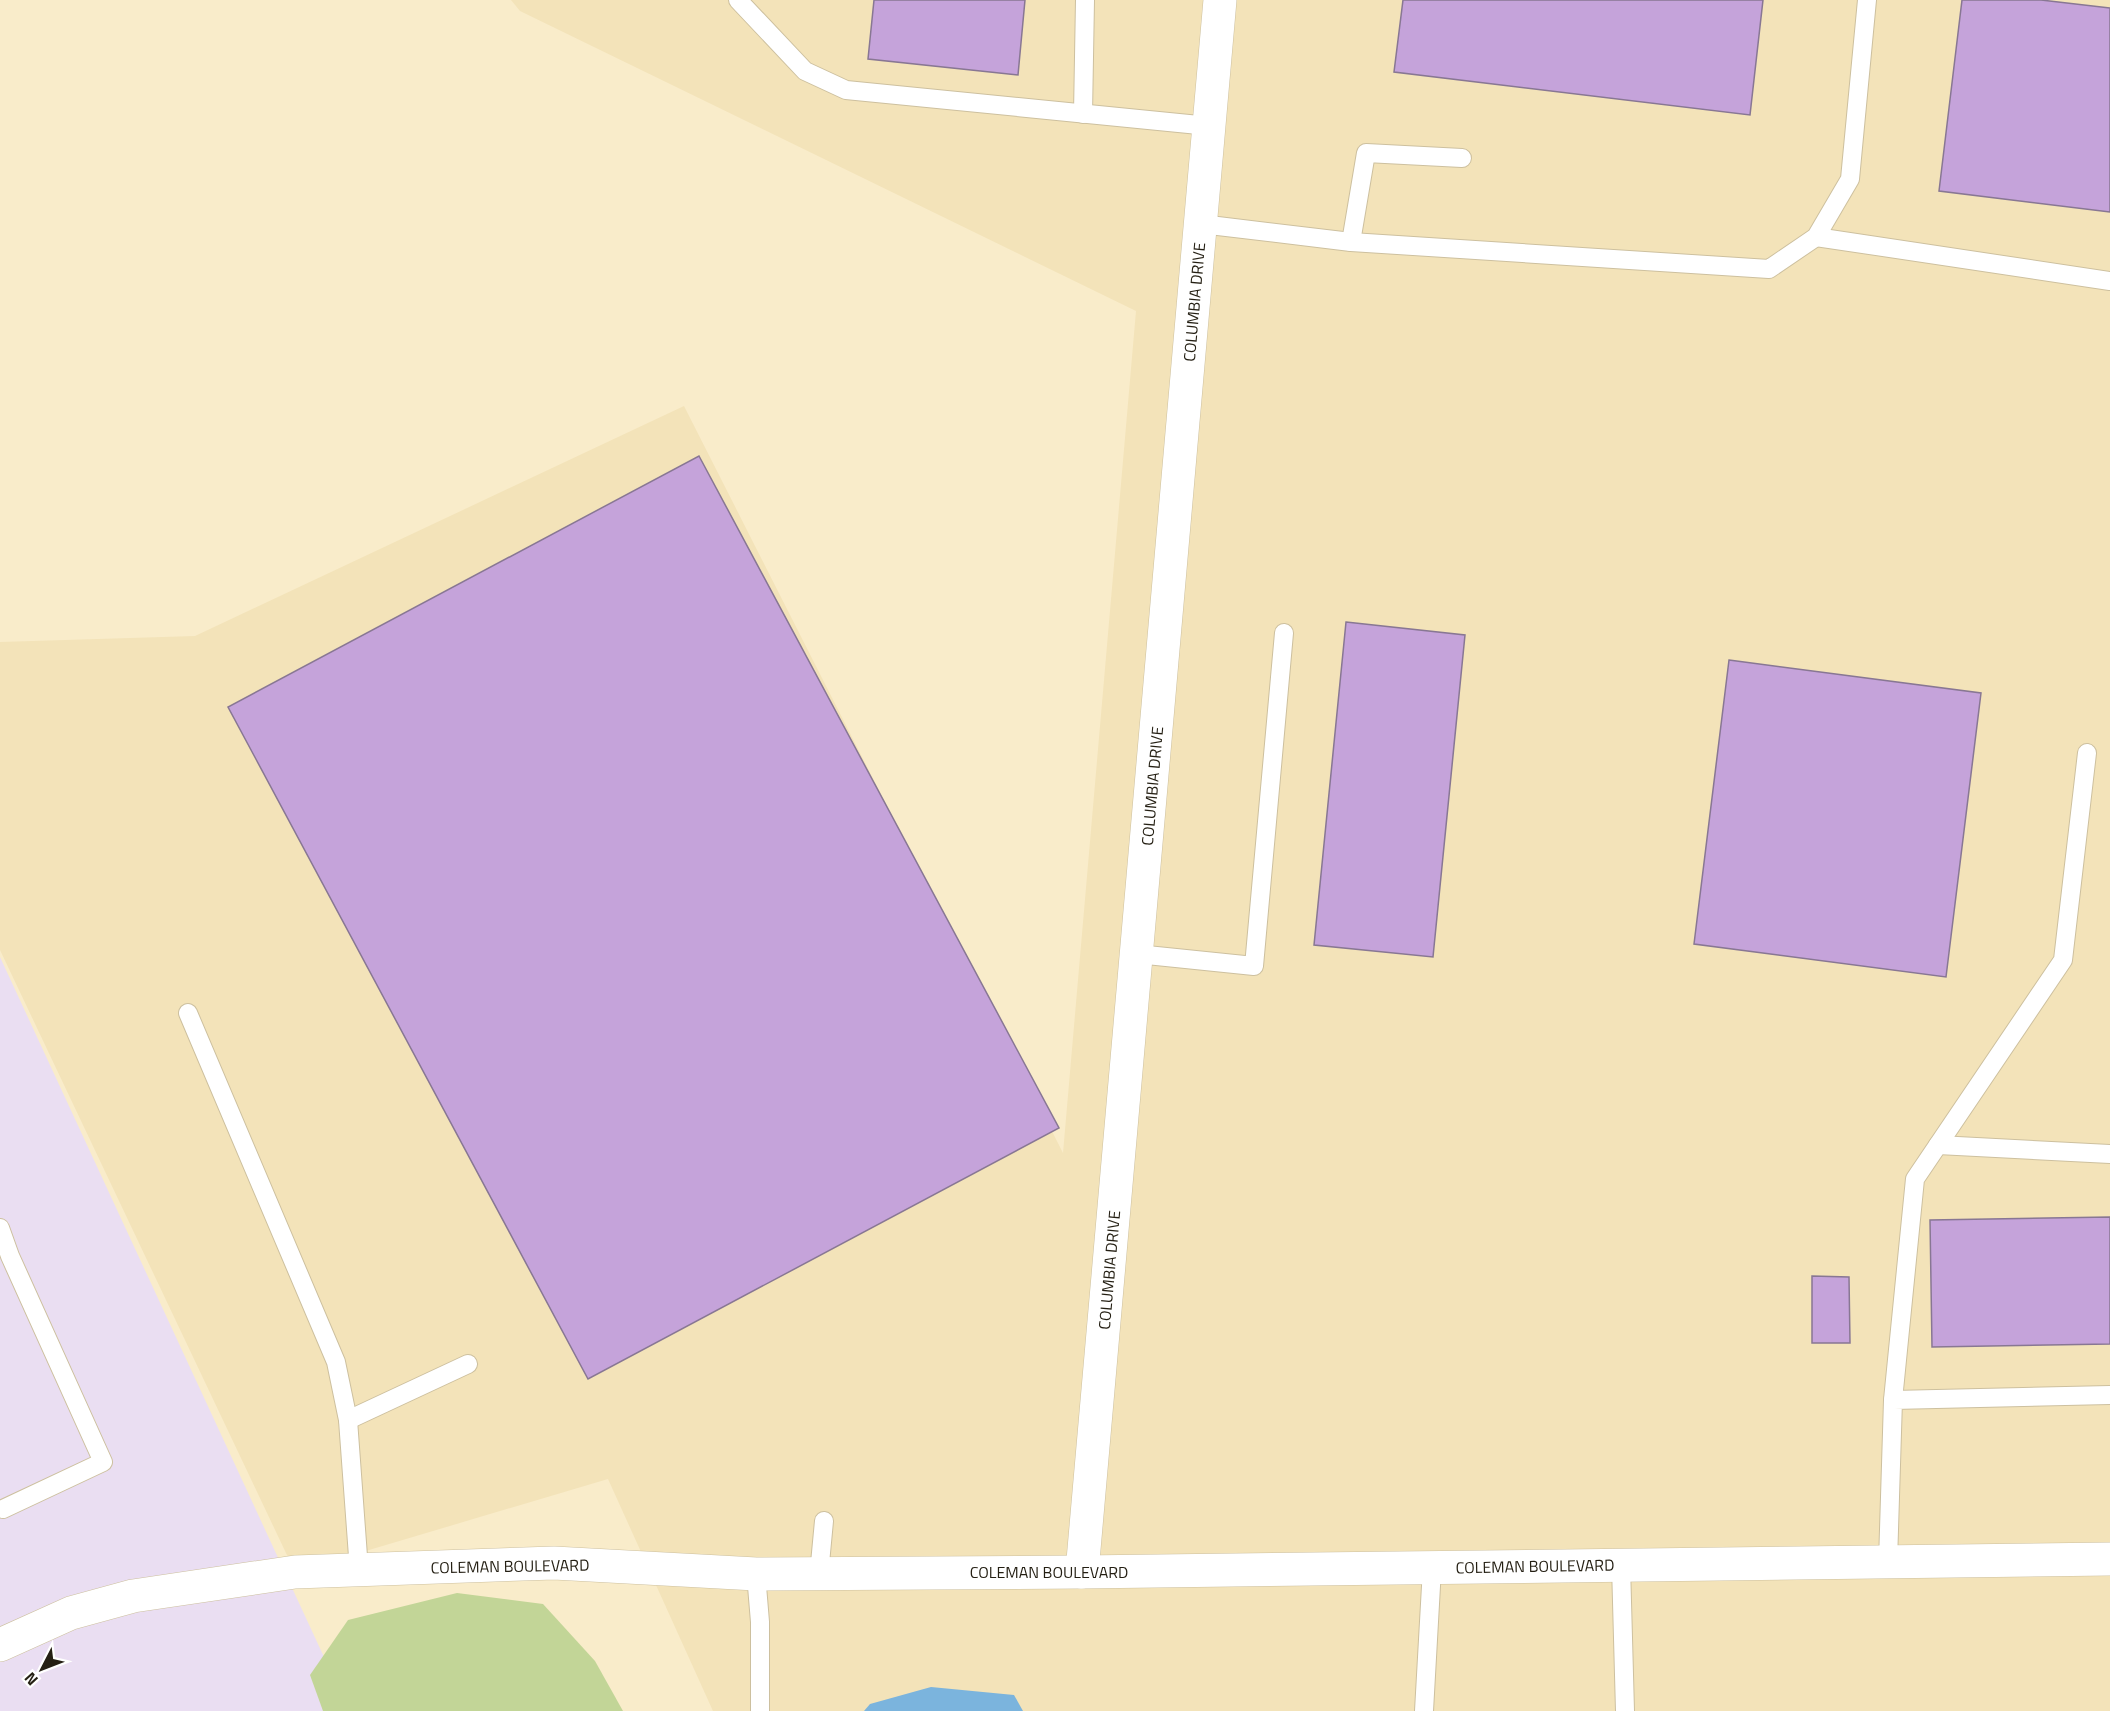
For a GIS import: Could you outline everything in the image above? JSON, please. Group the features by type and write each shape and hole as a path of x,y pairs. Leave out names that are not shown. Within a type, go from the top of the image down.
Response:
{"street":[{"name":"COLUMBIA DRIVE","path":"1082,1572 1220,0"},
{"name":"COLEMAN BOULEVARD","path":"0,1645 71,1613 133,1596 295,1572 554,1563 756,1574 819,1574 2110,1559"}],"lane":[{"path":"738,0 805,71 846,90 1209,126"},
{"path":"1083,114 1085,0"},
{"path":"1201,224 1351,242 1769,269 1816,237 1850,179 1867,0"},
{"path":"1351,242 1366,153 1462,158"},
{"path":"1816,237 2110,281"},
{"path":"1137,954 1254,966 1284,633"},
{"path":"1888,1562 1893,1400 1915,1179 2063,960 2087,753"},
{"path":"188,1013 336,1362 348,1419 359,1570"},
{"path":"1938,1145 2110,1154"},
{"path":"0,1228 10,1256 103,1462 1,1507"},
{"path":"348,1419 468,1364"},
{"path":"1893,1400 2110,1395"},
{"path":"819,1574 824,1521"},
{"path":"1621,1565 1625,1711"},
{"path":"1425,1711 1432,1568"},
{"path":"756,1574 760,1622 760,1711"}],"shaded area":[{"path":"511,0 2110,0 2110,1711 713,1711 608,1479 295,1572 0,950 0,642 195,636 684,406 1063,1153 1136,311 520,11"},
{"path":"0,957 349,1711 0,1711"}],"green space":[{"path":"457,1593 543,1604 595,1661 623,1711 323,1711 310,1675 348,1620"}],"water":[{"path":"931,1687 1014,1695 1023,1711 864,1711 870,1704"}],"building":[{"path":"874,0 1025,0 1018,75 868,59"},
{"path":"1403,0 1763,0 1750,115 1394,72"},
{"path":"1962,0 2041,0 2110,8 2110,212 1939,191"},
{"path":"699,456 1059,1128 588,1379 228,707"},
{"path":"1346,622 1465,635 1433,957 1314,945"},
{"path":"1729,660 1981,693 1946,977 1694,944"},
{"path":"2110,1217 2110,1344 1932,1347 1930,1220"},
{"path":"1812,1276 1849,1277 1850,1343 1812,1343"}]}
